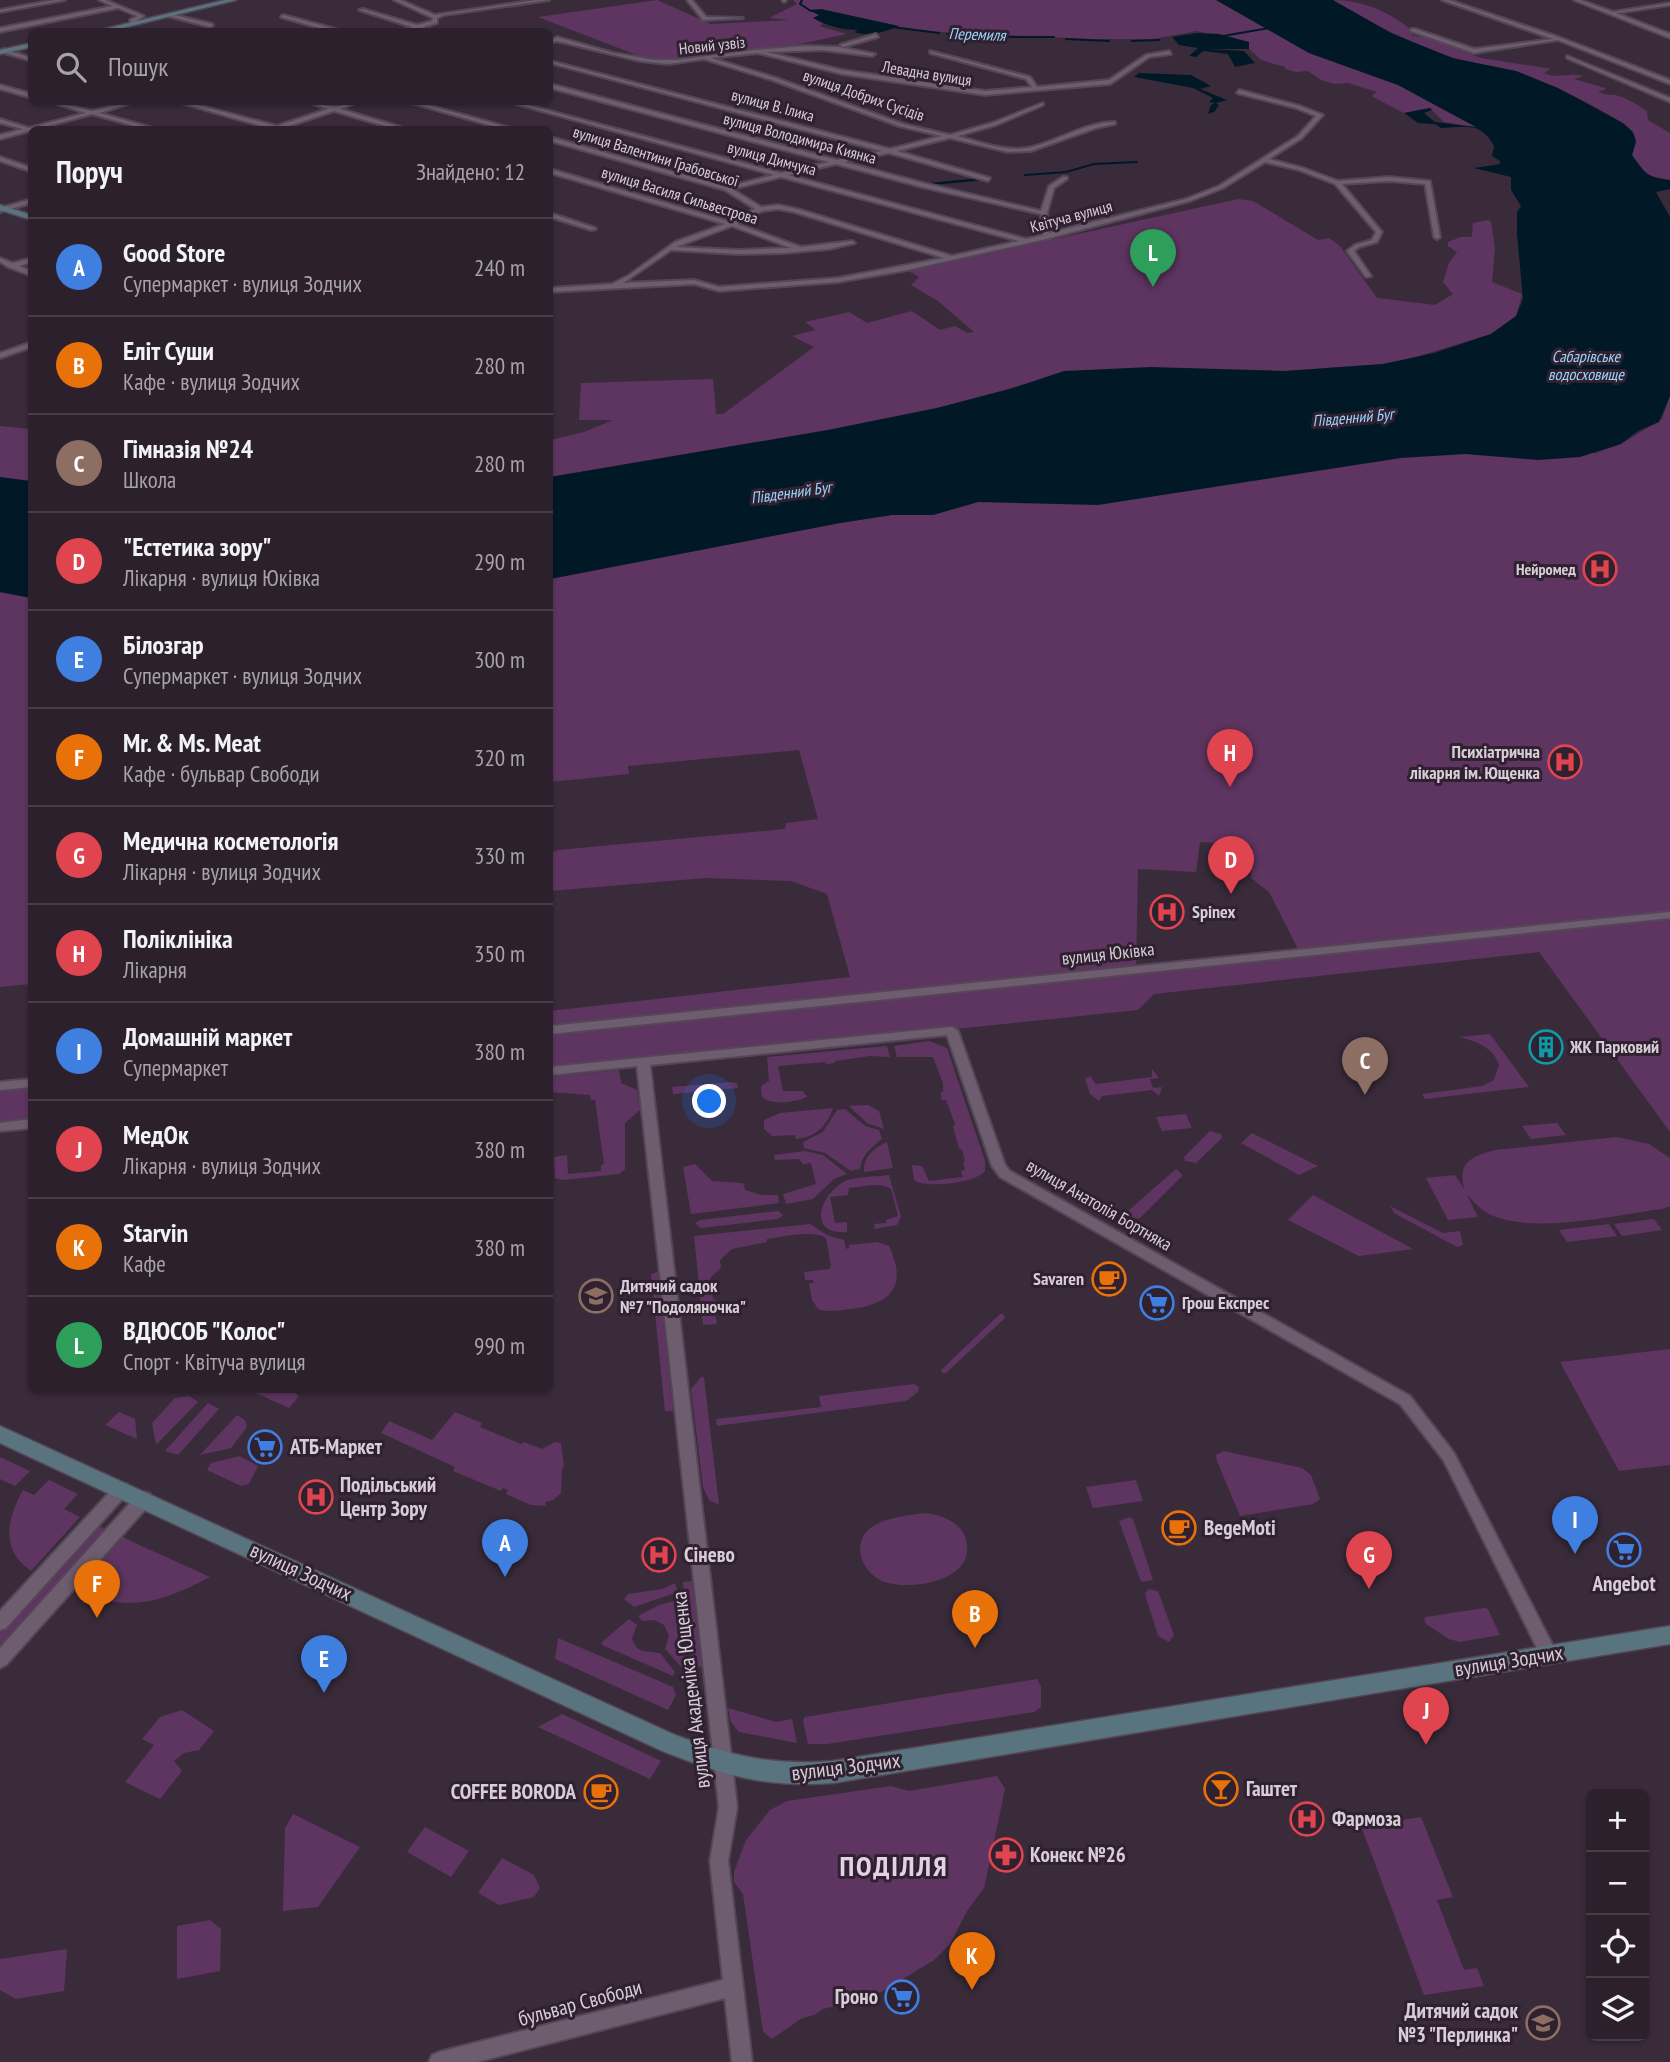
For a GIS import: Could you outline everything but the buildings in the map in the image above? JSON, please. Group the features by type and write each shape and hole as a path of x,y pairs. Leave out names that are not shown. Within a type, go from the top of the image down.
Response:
{"main road":[{"path":"112,28 233,0"},
{"path":"2,52 28,46"},
{"path":"2,209 28,217"},
{"name":"вулиця Зодчих","path":"0,1434 641,1731 722,1763 778,1775 833,1772 1670,1635"}],"street":[{"path":"0,11 63,0"},
{"path":"101,0 142,16 133,23"},
{"path":"396,0 435,17 547,0"},
{"path":"689,0 705,19 741,18"},
{"path":"1444,0 1559,39 1670,82"},
{"path":"1576,0 1670,36"},
{"path":"1612,13 1670,4"},
{"path":"0,30 118,7"},
{"path":"361,10 419,28"},
{"path":"170,15 210,25"},
{"path":"283,16 326,28"},
{"path":"412,28 435,22 435,17"},
{"path":"1413,30 1474,51 1559,39"},
{"path":"832,47 876,36"},
{"path":"553,41 557,39"},
{"name":"Новий узвіз","path":"557,39 637,60 676,61 832,47 872,54"},
{"path":"2,52 28,59"},
{"name":"Левадна вулиця","path":"760,52 842,72 944,86 972,93 1110,82 1119,79 1148,56 1168,53"},
{"path":"932,52 1028,78 1036,89"},
{"path":"1569,57 1670,100"},
{"name":"вулиця Добрих Сусідів","path":"705,58 774,79 901,125 948,138 1015,151 1031,149 1095,126 1113,123"},
{"name":"вулиця В. Ілика","path":"553,63 988,179"},
{"name":"вулиця Володимира Киянка","path":"553,87 922,185 1044,213"},
{"path":"1650,91 1670,88"},
{"path":"0,90 8,89 28,95"},
{"name":"Квітуча вулиця","path":"553,290 694,282 719,289 838,280 1027,242 1188,200 1221,187 1300,137 1320,115 1239,92"},
{"path":"727,189 835,161 948,138 1041,104"},
{"path":"65,105 143,126"},
{"path":"44,126 120,105"},
{"path":"192,105 268,126"},
{"path":"321,105 393,126"},
{"path":"288,126 347,105"},
{"path":"422,105 500,126"},
{"name":"вулиця Димчука","path":"522,105 1027,242"},
{"path":"0,121 28,129"},
{"path":"0,137 28,130"},
{"name":"вулиця Валентини Грабовської","path":"553,140 727,189 760,209 778,207 794,210 953,258"},
{"path":"0,159 28,169"},
{"path":"1264,160 1301,169 1337,183 1389,179 1428,182 1437,237"},
{"name":"вулиця Василя Сильвестрова","path":"553,172 732,224 802,250"},
{"path":"1046,236 1044,213 1051,187 1065,178"},
{"path":"1337,183 1379,232 1376,241 1357,246 1350,251 1368,276"},
{"path":"2,209 28,202"},
{"path":"613,286 669,248 692,236 732,224 760,209"},
{"path":"553,216 593,229"},
{"path":"669,248 750,253 852,243"},
{"path":"0,260 28,272"},
{"path":"0,269 28,261"},
{"path":"0,356 28,346"},
{"name":"вулиця Юківка","path":"553,1030 1670,915"},
{"name":"вулиця Анатолія Бортняка","path":"553,1071 952,1031 999,1166 1006,1174 1405,1400 1449,1457 1549,1654"},
{"name":"вулиця Академіка Ющенка","path":"643,1062 728,1807 719,1861 742,2062"},
{"path":"0,1086 28,1083"},
{"path":"0,1127 28,1124"},
{"path":"0,1623 122,1489"},
{"path":"0,1660 144,1499"},
{"name":"бульвар Свободи","path":"439,2062 732,1987"}],"shaded area":[{"path":"657,0 711,24 789,20 769,18 797,4 793,0 1216,0 1309,53 1398,85 1478,128 1444,122 1430,108 1404,113 1371,96 1377,92 1348,83 1335,84 1321,80 1308,71 1285,69 1261,60 1249,49 1249,43 1197,31 1153,39 1090,39 921,31 821,9 820,15 814,18 823,24 819,26 847,34 777,49 680,60 647,59 538,17"},
{"path":"1333,0 1367,5 1397,19 1415,33 1411,35 1437,40 1467,50 1481,58 1550,69 1544,73 1553,76 1584,76 1574,79 1605,88 1598,91 1619,96 1647,111 1648,120 1670,133 1670,180 1648,176 1632,155 1634,135 1599,109 1528,76 1457,59 1419,45"},
{"path":"1238,199 1253,201 1318,240 1329,238 1340,246 1377,298 1435,305 1453,294 1443,282 1449,263 1457,252 1448,246 1448,242 1461,237 1472,237 1473,223 1489,220 1495,248 1492,282 1522,294 1516,316 1491,334 1409,359 1383,364 1285,371 1037,381 937,408 828,430 553,476 553,439 584,432 613,420 579,420 581,383 713,379 716,414 723,414 814,347 792,336 816,330 805,322 849,312 867,323 912,311 940,330 955,326 967,333 974,332 938,301 911,285 919,277 909,271"},
{"path":"1670,396 1670,1132 1539,952 1154,994 1138,1010 553,1071 553,1011 850,977 827,894 791,881 705,878 553,891 553,852 558,850 785,829 786,823 818,819 799,750 628,766 629,774 553,782 553,578 840,523 892,515 933,515 978,502 1008,501 1389,448 1596,453 1621,444 1662,419","holes":["1200,842 1252,846 1251,878 1269,892 1299,951 1136,969 1138,869 1196,872"]},
{"path":"0,426 28,429 28,494 0,491"},
{"path":"0,592 28,597 28,984 0,987"},
{"path":"1490,1034 1529,1087 1425,1099 1422,1094 1482,1086 1494,1080 1499,1065 1493,1054 1478,1043 1459,1037"},
{"path":"929,1041 947,1048 985,1161 985,1171 972,1179 939,1184 914,1180 912,1165 922,1166 929,1181 963,1177 961,1171 965,1170 962,1150 953,1127 955,1124 946,1100 942,1100 940,1092 943,1092 943,1083 933,1057 897,1057 894,1046"},
{"path":"887,1046 890,1057 870,1056 826,1064 778,1066 783,1091 803,1091 807,1097 790,1102 772,1102 762,1097 761,1086 769,1081 767,1057"},
{"path":"1152,1069 1159,1078 1150,1079 1153,1088 1162,1087 1159,1096 1152,1090 1102,1096 1099,1101 1090,1094 1085,1079 1090,1076 1096,1084 1152,1077"},
{"path":"619,1070 621,1083 637,1090 640,1110 625,1123 625,1169 619,1174 562,1180 555,1178 554,1157 567,1155 568,1174 601,1171 601,1165 604,1164 595,1100 591,1100 590,1095 553,1092 553,1077"},
{"path":"28,1083 28,1123 0,1127 0,1086"},
{"path":"737,1083 738,1088 673,1094 672,1087"},
{"path":"868,1105 879,1111 884,1129 867,1123 849,1106"},
{"path":"833,1108 820,1130 803,1138 796,1139 795,1135 772,1136 764,1129 764,1120 780,1113"},
{"path":"845,1109 865,1126 879,1130 882,1139 865,1155 860,1169 851,1171 825,1153 804,1148 803,1142 823,1132 837,1110"},
{"path":"1186,1114 1192,1128 1162,1131 1156,1117"},
{"path":"1557,1123 1566,1135 1531,1139 1522,1126"},
{"path":"1210,1131 1221,1134 1222,1138 1196,1163 1185,1161 1184,1157"},
{"path":"1252,1133 1318,1166 1299,1175 1241,1143"},
{"path":"1617,1137 1649,1144 1670,1158 1670,1206 1600,1218 1534,1223 1492,1215 1467,1195 1478,1217 1448,1220 1426,1178 1455,1175 1464,1189 1463,1172 1468,1162 1486,1153"},
{"path":"887,1142 893,1168 864,1172 865,1162 870,1154"},
{"path":"805,1151 823,1155 847,1174 834,1179 813,1199 786,1204 783,1194 816,1184 811,1163 803,1164 799,1159 775,1160 774,1155"},
{"path":"695,1164 712,1181 743,1183 745,1190 761,1195 778,1195 779,1203 691,1214 683,1167"},
{"path":"1176,1169 1183,1175 1139,1219 1127,1216 1127,1212"},
{"path":"889,1175 901,1217 897,1225 875,1229 874,1224 886,1223 886,1220 898,1216 891,1189 876,1185 849,1188 848,1195 830,1197 835,1223 847,1222 847,1232 835,1231 822,1223 822,1207 840,1184 857,1178"},
{"path":"1313,1195 1413,1249 1359,1256 1288,1220"},
{"path":"1390,1206 1443,1233 1460,1231 1463,1245 1457,1247 1394,1213"},
{"path":"778,1211 783,1215 778,1219 701,1228 695,1223 700,1220"},
{"path":"1654,1219 1662,1230 1622,1236 1614,1224"},
{"path":"810,1224 827,1235 844,1240 846,1249 849,1245 877,1242 889,1246 897,1272 892,1291 876,1303 865,1306 834,1311 818,1309 812,1300 809,1283 814,1283 813,1280 805,1280 804,1272 829,1269 831,1266 826,1238 805,1234 767,1239 767,1242 732,1249 720,1260 721,1268 710,1278 713,1300 716,1300 718,1307 714,1308 717,1324 703,1325 694,1236"},
{"path":"1609,1224 1617,1236 1567,1242 1559,1230"},
{"path":"658,1272 673,1411 665,1411 651,1274"},
{"path":"1000,1314 1005,1318 946,1373 942,1373 941,1370"},
{"path":"1670,1349 1670,1465 1619,1471 1560,1362"},
{"path":"702,1376 719,1505 709,1500 703,1487 691,1389"},
{"path":"914,1384 919,1387 918,1392 906,1401 717,1426 716,1419 821,1407 819,1396"},
{"path":"256,1393 295,1393 299,1396 289,1408"},
{"path":"189,1396 198,1402 156,1445 152,1423 175,1398"},
{"path":"208,1403 219,1409 178,1455 165,1451"},
{"path":"119,1412 135,1419 137,1439 105,1425"},
{"path":"455,1412 482,1423 480,1427 521,1444 524,1442 542,1449 555,1442 561,1443 564,1466 561,1493 553,1500 545,1502 546,1506 531,1505 506,1494 508,1490 503,1488 501,1491 453,1471 455,1467 381,1433 389,1421 432,1440"},
{"path":"237,1415 245,1420 247,1427 231,1448 200,1455"},
{"path":"1224,1451 1302,1468 1311,1475 1320,1499 1313,1504 1240,1516 1217,1461 1216,1455"},
{"path":"240,1456 258,1466 249,1484 241,1486 207,1470 211,1463"},
{"path":"0,1457 30,1471 15,1486 0,1479"},
{"path":"49,1480 78,1494 64,1509 80,1517 31,1571 14,1554 9,1534 10,1523 23,1490 34,1495"},
{"path":"1136,1480 1143,1501 1093,1508 1086,1487"},
{"path":"924,1513 948,1519 960,1529 967,1542 964,1562 956,1571 945,1577 917,1585 890,1584 874,1576 861,1556 861,1544 865,1534 881,1522"},
{"path":"1130,1517 1133,1519 1153,1580 1142,1582 1140,1579 1119,1521"},
{"path":"92,1523 114,1533 0,1660 0,1623"},
{"path":"123,1537 210,1577 176,1593 144,1602 111,1602 75,1590"},
{"path":"692,1581 702,1667 692,1668 683,1582"},
{"path":"675,1583 678,1592 634,1607 624,1599 628,1594 662,1589"},
{"path":"1148,1589 1158,1591 1174,1635 1169,1642 1158,1636 1145,1594"},
{"path":"678,1600 685,1668 665,1649 669,1636 664,1625 654,1620 643,1621 638,1616 659,1605"},
{"path":"1488,1609 1500,1635 1460,1642 1449,1639 1426,1624 1424,1619 1426,1617"},
{"path":"629,1619 637,1625 632,1638 636,1647 643,1651 660,1653 675,1672 673,1676 602,1645 602,1642"},
{"path":"558,1638 673,1687 676,1695 668,1710 555,1659"},
{"path":"1037,1679 1041,1687 1041,1707 1034,1712 827,1744 808,1744 803,1720 805,1717"},
{"path":"728,1708 776,1722 792,1719 797,1743 739,1732 731,1722"},
{"path":"182,1710 214,1731 199,1750 184,1753 174,1761 182,1771 160,1799 125,1782 154,1745 142,1739 160,1717"},
{"path":"562,1714 661,1761 650,1779 538,1727"},
{"path":"997,1776 1005,1789 984,1888 967,1911 950,1944 934,1960 858,2006 839,2005 823,2009 802,2018 772,2039 763,2032 743,1894 734,1882 734,1872 746,1840 770,1810 787,1801 891,1786 909,1791"},
{"path":"293,1814 360,1847 318,1907 283,1911 285,1828"},
{"path":"1421,1817 1453,1897 1437,1900 1464,1970 1477,1968 1484,1986 1424,1995 1361,1826"},
{"path":"425,1827 469,1851 451,1877 407,1852"},
{"path":"502,1858 534,1875 540,1888 534,1897 499,1905 478,1893"},
{"path":"210,1920 221,1929 220,1971 177,1979 177,1926"},
{"path":"67,1949 64,1991 16,1999 0,1990 0,1959"}],"water":[{"name":"Сабарівське водосховище","path":"1216,0 1333,0 1391,33 1452,58 1516,71 1558,88 1623,123 1633,132 1636,142 1632,155 1640,166 1651,176 1670,180 1670,189 1656,192 1670,217 1670,396 1659,422 1638,431 1621,444 1580,457 1538,460 1465,454 1401,458 1098,505 978,502 933,515 892,515 840,523 553,578 553,476 828,430 937,408 1010,389 1064,371 1151,367 1285,371 1383,364 1434,353 1491,334 1516,316 1523,299 1517,234 1517,212 1521,206 1511,190 1511,177 1474,168 1500,164 1500,161 1492,156 1494,146 1489,138 1484,132 1472,127 1441,128 1435,124 1418,123 1404,113 1430,108 1432,110 1424,113 1435,122 1476,127 1398,85 1309,53"},
{"path":"821,9 899,26 877,33 854,32 858,30 840,28 813,18 819,15 808,10"},
{"path":"1197,33 1219,34 1249,42 1249,49 1209,49 1244,51 1255,63 1235,67 1228,54 1203,51 1196,57 1189,56 1198,48 1179,45 1172,37"},
{"path":"1139,73 1191,75 1211,86 1200,89 1227,100 1216,103 1219,105 1214,112 1208,114 1211,105 1215,103 1209,102 1213,98 1193,88 1134,77"},
{"path":"0,477 28,481 28,597 0,592"}],"waterway":[{"name":"Перемиля","path":"802,0 800,4 811,11"},
{"name":"Перемиля","path":"892,27 939,33"},
{"name":"Перемиля","path":"1223,36 1269,28"},
{"name":"Перемиля","path":"947,34 995,36"},
{"name":"Перемиля","path":"1003,37 1054,37"},
{"name":"Перемиля","path":"1066,39 1109,41"},
{"name":"Перемиля","path":"1132,41 1159,40"},
{"path":"1025,175 1066,172 1094,164 1137,162"},
{"path":"930,184 984,179"}],"place":[{"name":"ВДЮСОБ \"Колос\"","path":"1153,287"},
{"name":"Нейромед","path":"1600,569"},
{"name":"Психіатрична лікарня ім. Ющенка","path":"1565,762"},
{"name":"Поліклініка","path":"1230,787"},
{"name":"\"Естетика зору\"","path":"1231,894"},
{"name":"Spinex","path":"1167,912"},
{"name":"ЖК Парковий","path":"1546,1047"},
{"name":"Гімназія №24","path":"1365,1095"},
{"name":"Savaren","path":"1109,1279"},
{"name":"Дитячий садок №7 \"Подоляночка\"","path":"596,1296"},
{"name":"Грош Експрес","path":"1157,1303"},
{"name":"АТБ-Маркет","path":"265,1447"},
{"name":"Подільський Центр Зору","path":"316,1497"},
{"name":"BegeMoti","path":"1179,1528"},
{"name":"Angebot","path":"1624,1550"},
{"name":"Домашній маркет","path":"1575,1554"},
{"name":"Сінево","path":"659,1555"},
{"name":"Good Store","path":"505,1577"},
{"name":"Медична косметологія","path":"1369,1589"},
{"name":"Mr. & Ms. Meat","path":"97,1618"},
{"name":"Еліт Суши","path":"975,1648"},
{"name":"Білозгар","path":"324,1693"},
{"name":"МедОк","path":"1426,1745"},
{"name":"Гаштет","path":"1221,1789"},
{"name":"COFFEE BORODA","path":"601,1792"},
{"name":"Фармоза","path":"1307,1819"},
{"name":"Конекс №26","path":"1006,1855"},
{"name":"Starvin","path":"972,1990"},
{"name":"Гроно","path":"902,1997"},
{"name":"Дитячий садок №3 \"Перлинка\"","path":"1543,2023"}],"district":[{"name":"ПОДІЛЛЯ","path":"894,1866"}],"water label":[{"name":"Південний Буг","path":"1353,417"},
{"name":"Південний Буг","path":"791,492"}]}
